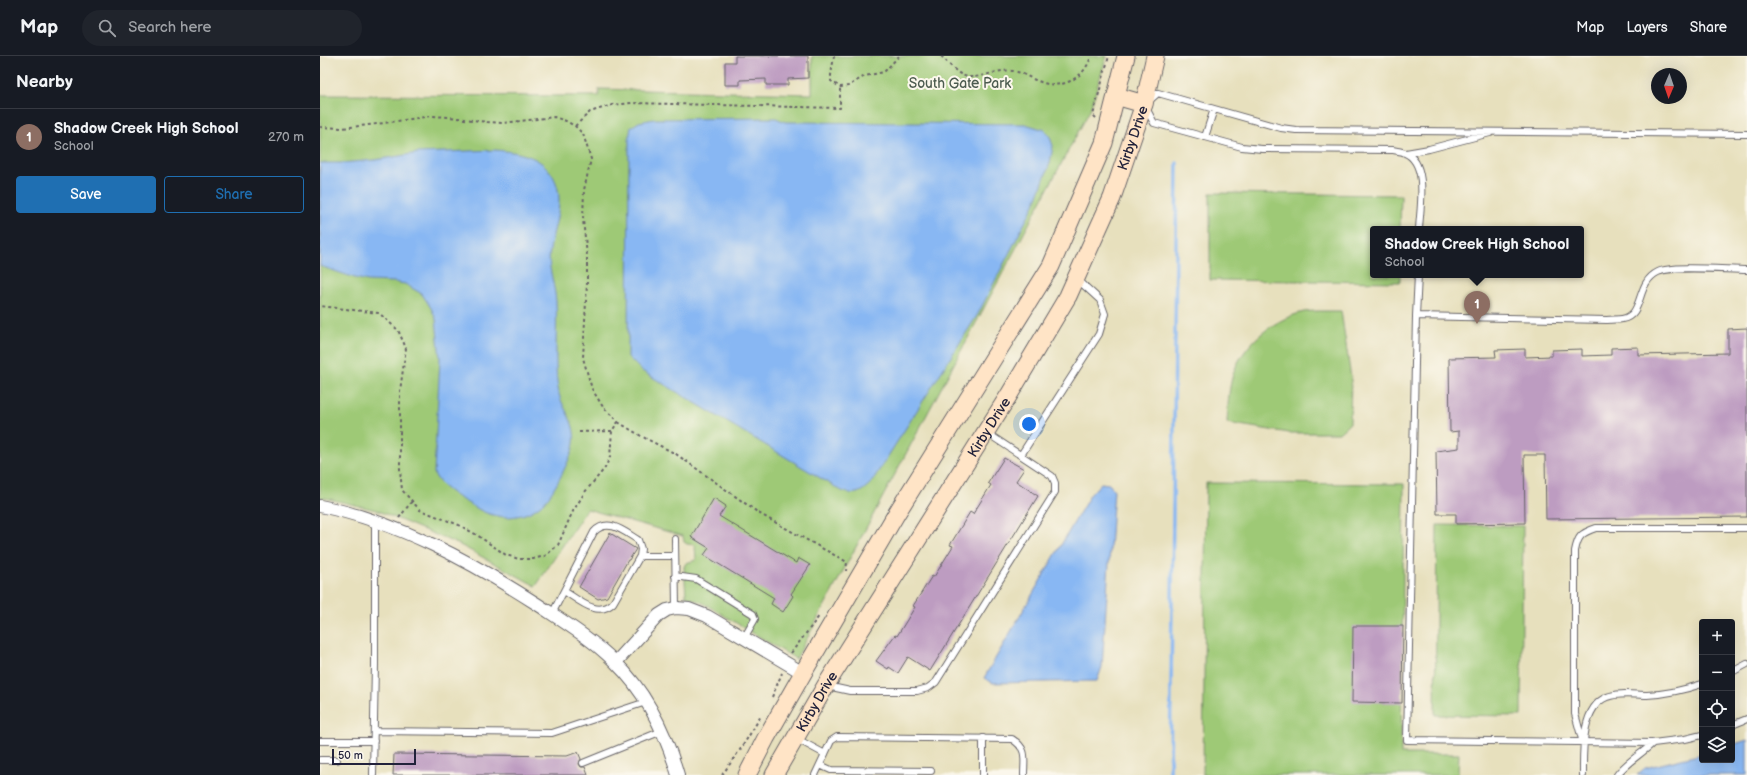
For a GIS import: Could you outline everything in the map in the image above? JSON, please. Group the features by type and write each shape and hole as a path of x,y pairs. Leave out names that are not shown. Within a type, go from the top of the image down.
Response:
{"main road":[{"name":"Kirby Drive","path":"747,775 803,673 898,511 1051,266 1104,144 1126,56"},
{"name":"Kirby Drive","path":"774,775 826,685 986,432 1068,296 1112,198 1144,104 1155,56"},
{"path":"1116,96 1144,104"},
{"path":"803,673 826,685"}],"street":[{"path":"320,506 347,511 375,520 470,564 552,614 593,643 616,662 646,702 662,731 678,775"},
{"path":"616,662 659,615 667,610 676,608 689,609 707,616 803,673"}],"lane":[{"path":"1498,131 1430,149 1406,153 1393,150 1255,148 1242,147 1154,123 1144,104 1158,93 1281,128 1296,130 1498,131 1747,134"},
{"path":"1205,137 1214,109"},
{"path":"1406,153 1419,166 1422,177 1420,226"},
{"path":"1416,316 1623,319 1632,315 1638,305 1642,290 1649,278 1658,272 1671,269 1747,270"},
{"path":"1021,455 1099,334 1104,314 1100,300 1076,278"},
{"path":"1418,278 1407,740 1653,743 1699,736"},
{"path":"826,685 850,691 917,691 928,688 936,682 1055,492 1055,483 1052,476 986,432"},
{"path":"373,775 375,520"},
{"path":"552,614 594,532 605,525 617,527 638,540 641,549 640,556 613,603 603,609 591,608 564,591"},
{"path":"1583,743 1575,714 1577,540 1585,532 1596,528 1747,528"},
{"path":"674,539 676,608"},
{"path":"640,556 675,556"},
{"path":"675,576 696,579 727,596 753,614 755,619 744,638"},
{"path":"1735,670 1747,664"},
{"path":"1583,775 1583,743 1590,716 1596,704 1608,697 1672,693 1699,685"},
{"path":"374,731 552,734 646,702"},
{"path":"1735,724 1747,719"},
{"path":"583,763 662,731"},
{"path":"815,775 831,741 837,737 1012,739 1020,744 1024,751 1024,775"},
{"path":"795,738 825,754"},
{"path":"983,738 983,775"},
{"path":"320,741 374,742"},
{"path":"1617,775 1653,743"},
{"path":"320,760 337,760"},
{"path":"820,765 831,770 931,771"}],"path":[{"path":"834,56 831,81 840,87 848,86 865,76 884,72 899,56"},
{"path":"941,56 962,75 975,76 999,70 1008,70 1017,71 1039,82 1058,85 1067,83 1082,73 1088,66 1091,56"},
{"path":"1101,120 1095,118 1093,115 1109,56"},
{"path":"575,126 590,112 612,105 632,103 840,108 840,87"},
{"path":"320,127 342,128 431,116 504,123 554,117 575,126 583,134 591,159 584,190 583,220 587,255 588,283 583,358 592,389 603,407 618,422 676,454 760,514 846,562 846,575"},
{"path":"320,306 379,313 398,330 406,348 400,390 400,470 402,490 420,510 459,525 477,535 506,555 519,559 533,559 545,556 558,545 572,513 585,492 605,468 610,457 612,431 618,422"},
{"path":"579,432 612,431"},
{"path":"392,527 412,501"},
{"path":"770,702 792,652 821,613"},
{"path":"722,775 762,715"}],"green space":[{"name":"South Gate Park","path":"812,56 1107,56 1090,110 796,659 703,603 686,596 684,567 686,563 696,560 695,545 684,542 683,536 587,509 536,586 460,545 376,510 320,497 320,95 599,96 599,89 812,94"},
{"path":"1210,193 1401,195 1400,226 1370,226 1370,278 1400,278 1400,282 1210,280"},
{"path":"1341,311 1351,378 1350,423 1339,433 1289,433 1227,423 1232,378 1242,355 1250,345 1270,328 1292,316 1304,312"},
{"path":"1206,483 1404,484 1401,754 1459,754 1458,775 1203,775"},
{"path":"1437,525 1523,526 1521,716 1435,715"}],"water":[{"path":"776,118 785,122 1025,124 1045,130 1050,137 1053,146 1050,163 1035,203 978,314 871,483 858,493 842,491 642,371 628,357 629,138 631,127 639,122 654,119"},
{"path":"495,150 528,156 542,163 553,176 558,188 558,211 549,257 556,301 556,371 559,394 572,423 574,436 573,447 569,459 558,483 548,498 536,509 528,513 509,517 487,513 468,503 448,490 437,479 434,473 440,359 436,319 422,294 405,284 368,281 320,266 320,163 375,160 418,153"},
{"path":"1101,483 1109,484 1114,490 1102,667 1097,681 993,683 984,678 1090,495"},
{"path":"1747,740 1747,775 1637,775 1645,768 1699,755 1699,763 1735,763 1735,744"}],"building":[{"path":"735,56 808,56 808,78 788,79 788,85 766,85 766,79 740,80 740,85 725,85 725,62 735,62"},
{"path":"1747,328 1747,517 1546,519 1545,455 1524,455 1525,523 1456,524 1456,514 1437,514 1436,451 1459,448 1459,431 1450,432 1449,358 1496,357 1495,350 1525,349 1525,357 1552,356 1552,350 1582,349 1582,356 1611,355 1611,348 1638,347 1638,355 1728,353 1728,329"},
{"path":"1004,458 1024,469 1016,481 1038,496 930,671 908,657 898,673 889,667 888,669 876,661 895,635 897,636 915,607 913,606 932,576 934,577 953,546 950,545 970,512 973,514 991,485 988,483"},
{"path":"714,498 726,506 719,516 796,563 798,558 810,565 791,594 793,596 783,612 771,604 774,598 704,555 709,548 691,537"},
{"path":"610,533 636,549 607,597 598,599 579,587"},
{"path":"1353,626 1403,626 1402,703 1352,702"},
{"path":"578,752 581,759 579,764 581,767 585,767 588,775 393,775 394,754 567,756"}],"waterway":[{"path":"1170,775 1177,163"}],"place":[{"name":"Shadow Creek High School","path":"1477,324"}]}
